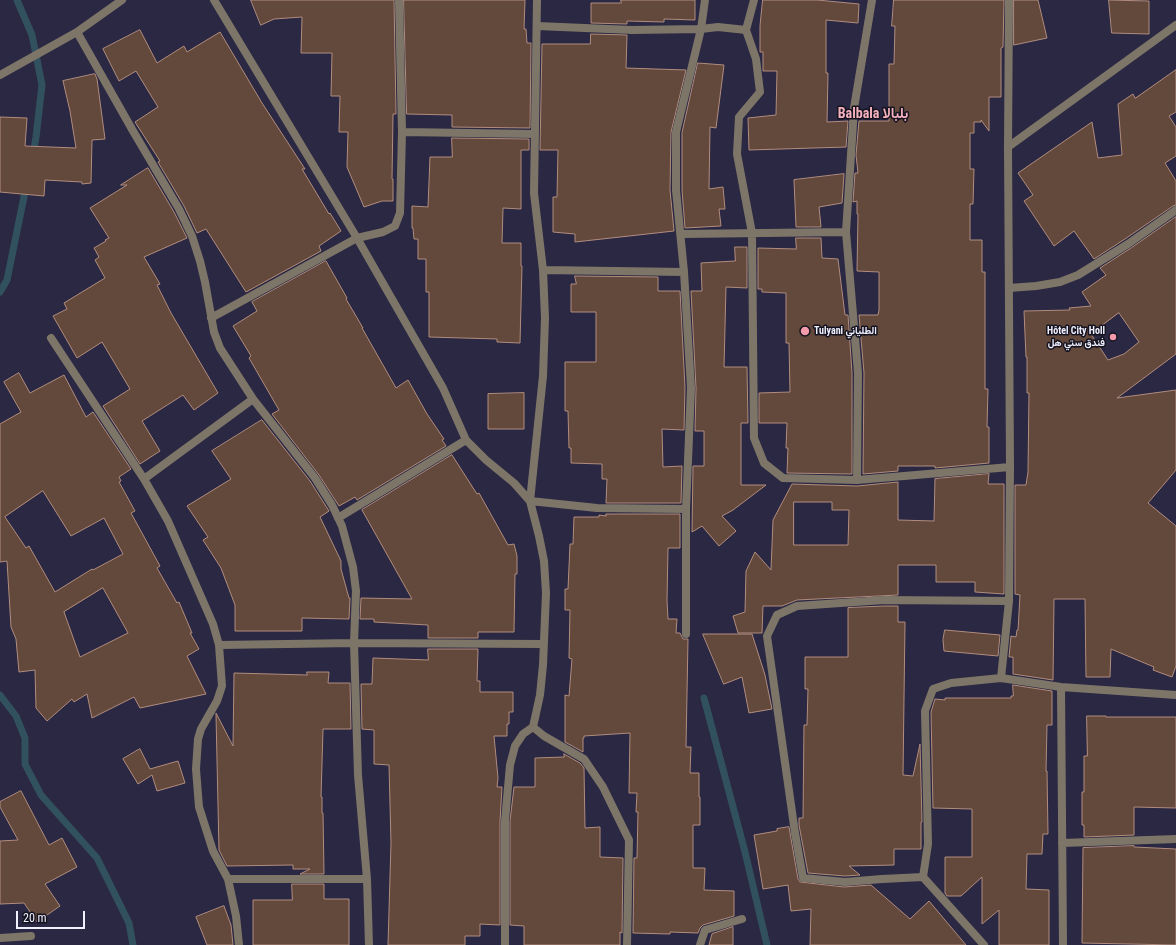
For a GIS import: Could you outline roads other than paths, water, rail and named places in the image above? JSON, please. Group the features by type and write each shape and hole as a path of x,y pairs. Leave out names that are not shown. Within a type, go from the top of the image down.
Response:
{"street":[{"path":"0,75 77,32 122,0"},
{"path":"214,0 357,238 443,388 466,440 486,460 514,483 530,501 597,508 686,509"},
{"path":"211,318 357,238 383,232 395,226 400,213 402,132 399,0"},
{"path":"505,945 505,821 510,765 516,746 523,734 533,727 540,695 546,592 544,561 540,536 530,501 543,376 545,318 543,270 534,193 537,0"},
{"path":"686,634 686,509 691,388 684,272 676,190 676,132 701,29 705,0"},
{"path":"754,0 746,30 756,59 760,92 739,117 737,154 752,234 754,438 764,463 783,478 857,480 1010,467"},
{"path":"857,480 858,374 846,232 854,108 872,0"},
{"path":"1001,678 1009,601 1009,0"},
{"path":"1008,147 1176,25"},
{"path":"537,26 632,30 701,29 718,27 746,30"},
{"path":"77,32 179,209 192,236 200,261 211,318 220,348 253,399 315,478 342,526 353,567 356,591 354,643 358,776 367,879 369,945"},
{"path":"402,132 535,134"},
{"path":"1009,288 1060,282 1078,275 1128,244 1176,210"},
{"path":"681,234 846,232"},
{"path":"543,270 684,272"},
{"path":"51,338 144,479 168,521 213,624 219,645 222,686 217,701 201,729 198,739 196,768 199,807 213,851 228,879 236,916 239,945"},
{"path":"144,479 253,399"},
{"path":"338,518 466,440"},
{"path":"984,945 923,877 882,878 845,882 803,878 795,833 767,636 777,615 797,606 884,600 1009,601"},
{"path":"219,645 354,643 543,644"},
{"path":"923,877 928,844 925,711 933,689 951,683 1001,678 1060,687 1176,695"},
{"path":"1060,687 1063,945"},
{"path":"533,727 544,736 584,759 603,787 629,840 627,945"},
{"path":"1062,843 1176,839"},
{"path":"228,879 367,879"},
{"path":"700,945 705,930 742,919"},
{"path":"0,938 31,936"}],"waterway":[{"path":"17,0 32,35 42,85 33,155"},
{"path":"0,292 7,280 26,187"},
{"path":"0,695 16,716 25,738 25,764 41,795 97,858 129,923 133,945"},
{"path":"704,698 745,852 767,945"}],"place":[{"name":"Tulyani الطلياني","path":"805,331"},
{"name":"Hôtel City Holl فندق ستي هل","path":"1113,337"}],"district":[{"name":"Balbala بلبالا","path":"873,114"}]}
